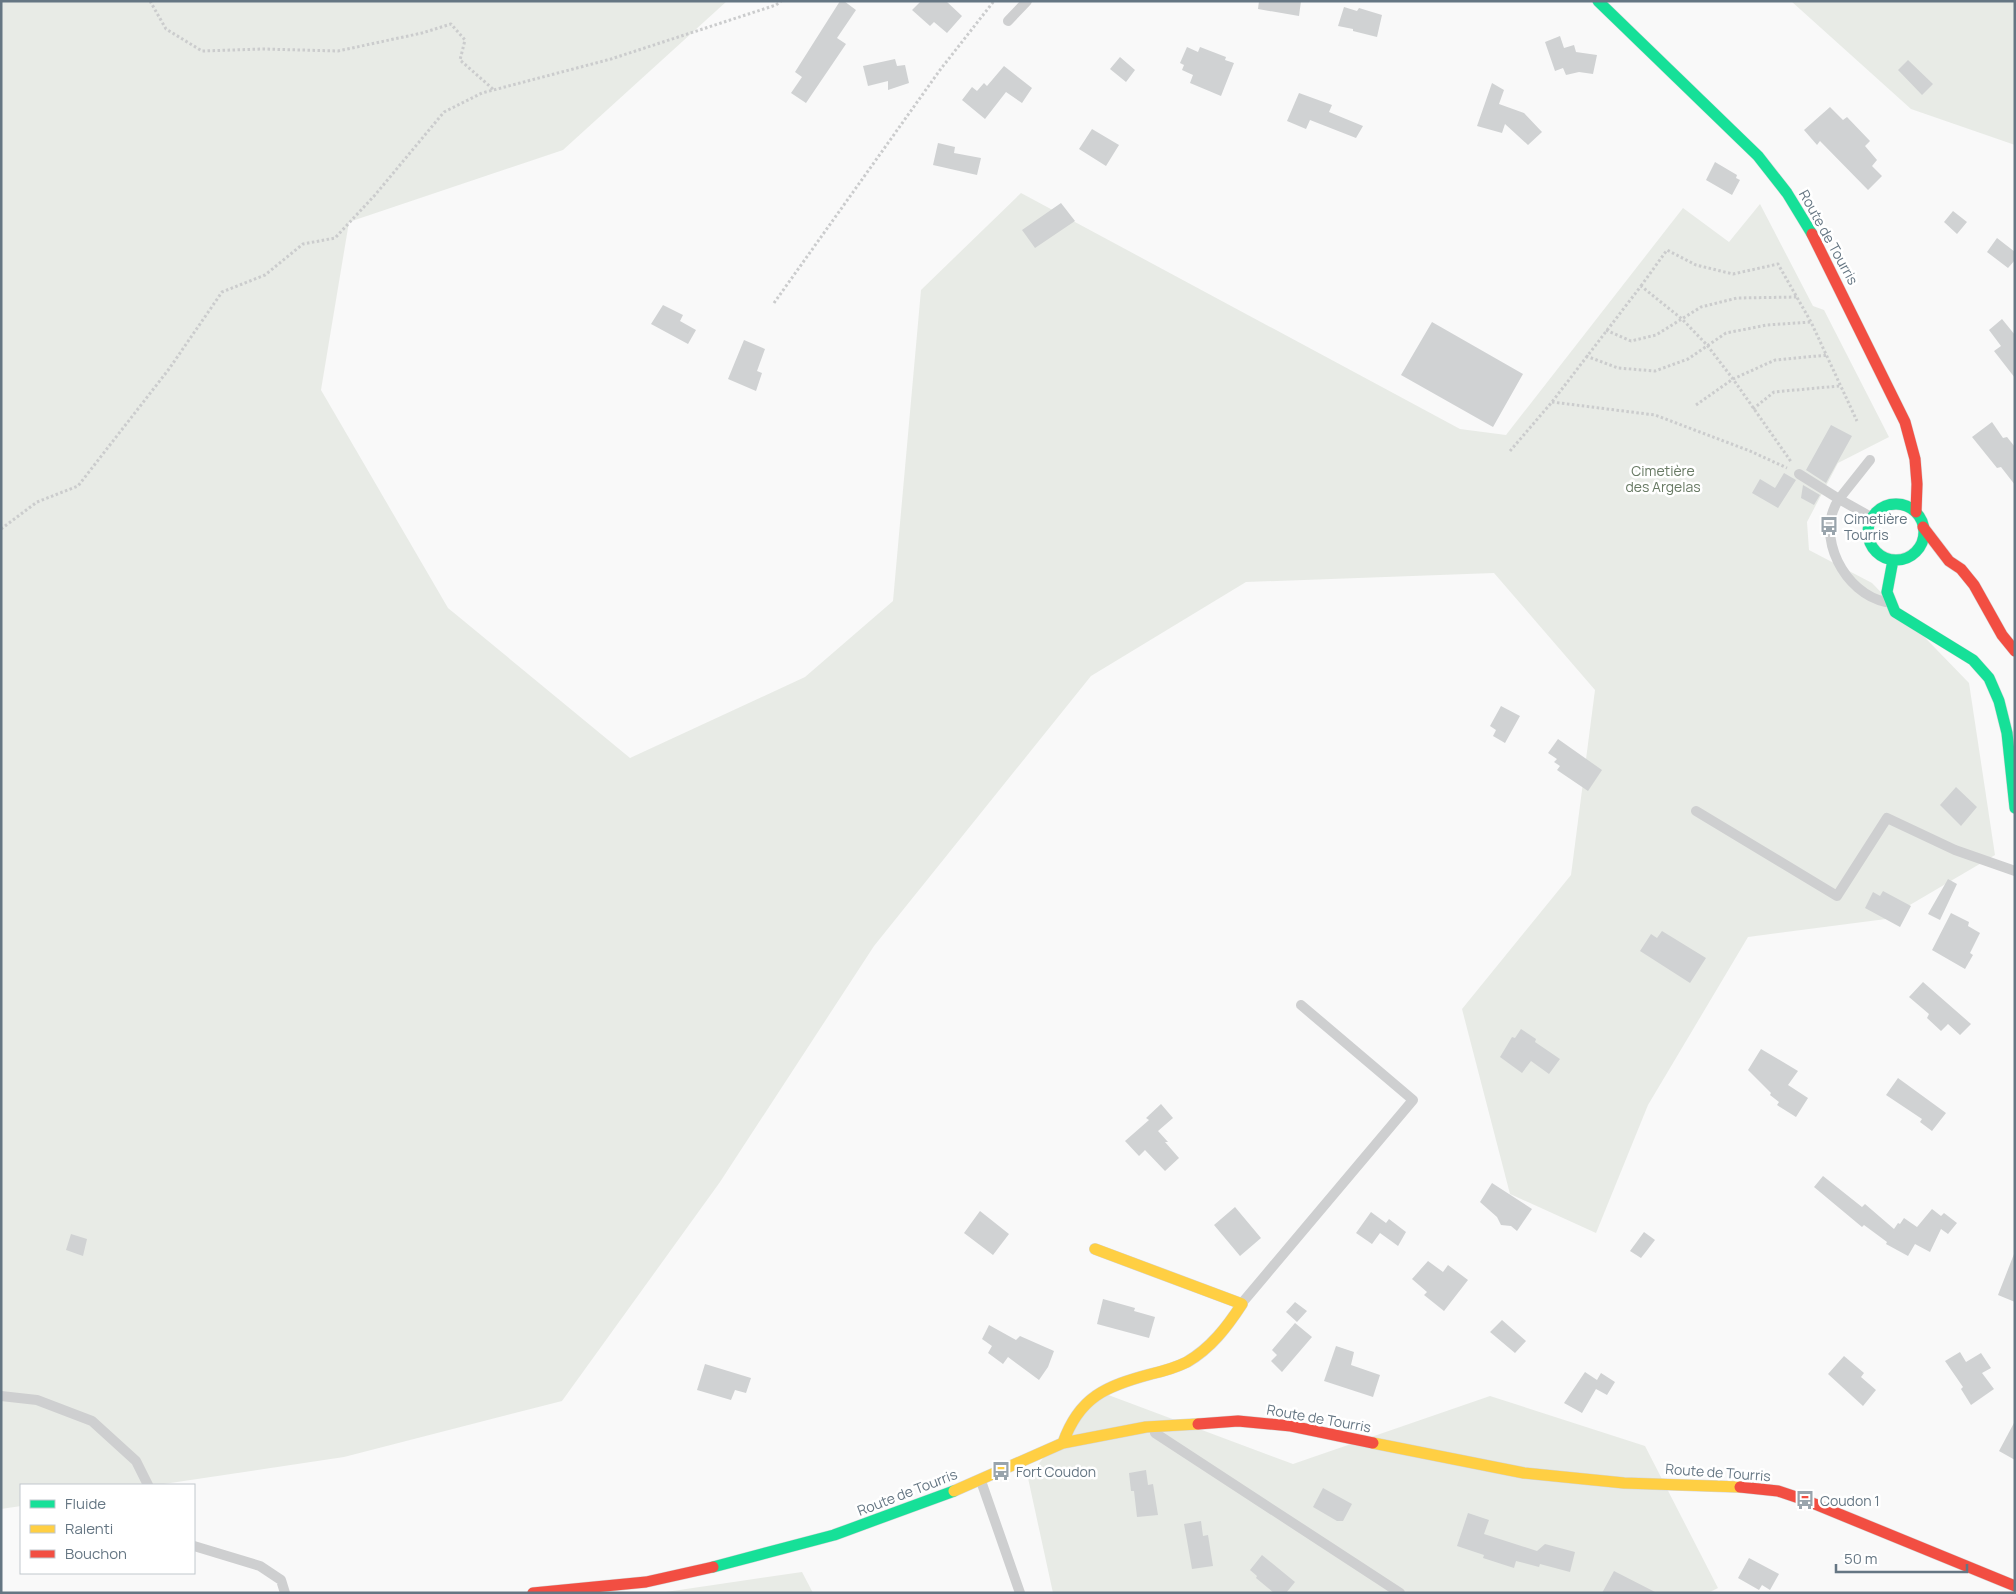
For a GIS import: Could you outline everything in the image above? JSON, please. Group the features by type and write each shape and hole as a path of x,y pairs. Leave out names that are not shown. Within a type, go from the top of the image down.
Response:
{"street":[{"name":"Route de Tourris","path":"1598,1 1758,156 1787,193 1806,222 1900,409 1911,436 1916,460 1916,512"},
{"path":"1892,504 1916,460"},
{"path":"1923,527 1924,537 1920,546 1913,554 1904,559 1893,560 1882,557 1874,550 1868,539 1868,528 1872,517 1880,509 1892,504 1900,504 1916,512 1923,527 1949,561 1961,569 1974,585 2002,634 2015,651"},
{"path":"1913,554 1949,561"},
{"path":"1893,560 1886,590 1888,602 1895,612 1973,660 1989,678 1999,701 2007,733 2015,808"},
{"path":"1063,1443 1067,1426 1082,1407 1097,1393 1114,1384 1176,1367 1206,1350 1228,1327 1242,1304 1094,1249"},
{"name":"Route de Tourris","path":"533,1593 646,1582 744,1560 851,1529 902,1511 980,1480 1063,1443 1146,1427 1238,1421 1291,1426 1524,1473 1624,1483 1741,1486 1778,1491 1805,1500 2015,1586"}],"lane":[{"path":"1008,21 1027,1"},
{"path":"1870,460 1831,510 1829,526 1831,542 1840,564 1851,582 1875,600 1888,602"},
{"path":"1799,474 1872,517"},
{"path":"1696,812 1837,896 1886,818 1956,850 2015,872"},
{"path":"1242,1304 1413,1100 1301,1005"},
{"path":"1,1396 37,1400 92,1421 136,1461 148,1484"},
{"path":"1146,1427 1400,1593"},
{"path":"980,1480 1020,1593"},
{"path":"195,1546 260,1566 281,1580 285,1593"}],"path":[{"path":"150,1 166,29 202,50 263,49 338,52 422,33 451,24 465,40 460,60 494,90"},
{"path":"1,529 37,502 78,486 169,368 222,292 265,276 303,244 335,238 375,195 444,112 482,93 611,59 776,5 781,1"},
{"path":"774,302 940,70 994,1"},
{"path":"1510,451 1552,402 1667,250 1696,266 1733,274 1778,264 1828,355 1839,386 1857,421"},
{"path":"1641,286 1682,319 1707,345 1799,474"},
{"path":"1606,330 1631,341 1656,335 1701,307 1737,298 1797,297"},
{"path":"1586,356 1618,368 1655,371 1688,358 1726,333 1767,325 1811,322"},
{"path":"1696,405 1733,379 1775,360 1828,355"},
{"path":"1753,409 1774,392 1839,386"},
{"path":"1552,402 1655,415 1750,450 1799,474"}],"green space":[{"name":"Cimetière des Argelas","path":"1,1 727,1 563,150 349,222 321,390 448,608 630,758 805,677 893,601 921,290 1021,193 1460,429 1506,435 1683,208 1729,242 1760,204 1813,306 1824,310 1889,437 1838,463 1807,522 1809,550 1872,583 1969,683 1995,855 1886,919 1748,937 1648,1105 1596,1233 1510,1194 1462,1009 1571,875 1595,690 1494,573 1246,582 1091,676 874,946 720,1182 562,1401 344,1457 164,1484 20,1484 20,1506 1,1509"},
{"path":"1791,1 2015,1 2015,145 1911,109"},
{"path":"1095,1390 1293,1464 1490,1396 1645,1446 1718,1588 1708,1593 1053,1593 1028,1478"},
{"path":"802,1572 813,1593 659,1593"}],"building":[{"path":"840,1 844,1 856,10 837,38 846,44 806,103 791,93 802,77 795,72"},
{"path":"921,1 946,1 962,16 947,33 934,22 930,26 912,10"},
{"path":"1259,1 1301,1 1299,16 1258,9"},
{"path":"1344,7 1357,11 1359,8 1382,15 1377,37 1338,26"},
{"path":"1560,36 1564,48 1574,45 1576,52 1597,55 1593,74 1579,72 1566,75 1563,68 1555,71 1545,42"},
{"path":"1187,47 1198,52 1200,47 1226,57 1225,60 1234,63 1221,96 1190,83 1193,75 1182,70 1184,65 1180,63"},
{"path":"1120,57 1135,70 1126,82 1110,69"},
{"path":"895,59 897,66 905,65 909,83 888,90 888,81 868,86 863,66"},
{"path":"1908,60 1933,84 1922,95 1898,70"},
{"path":"1004,66 1032,88 1022,103 1006,92 985,119 962,100 972,87 977,91 984,83 987,86"},
{"path":"1492,83 1504,90 1499,104 1524,113 1542,132 1528,145 1505,124 1502,133 1477,126"},
{"path":"1299,93 1332,105 1329,112 1363,126 1356,138 1310,120 1306,129 1287,121"},
{"path":"1830,107 1843,120 1847,117 1870,141 1865,146 1877,160 1872,166 1882,176 1868,190 1820,141 1817,145 1804,130"},
{"path":"1092,129 1119,145 1106,166 1079,149"},
{"path":"938,143 955,147 954,153 981,158 977,175 933,165"},
{"path":"1715,162 1737,175 1736,178 1740,180 1732,195 1706,180"},
{"path":"1061,203 1075,221 1035,248 1022,230"},
{"path":"1953,211 1967,222 1957,234 1944,222"},
{"path":"1997,238 2015,252 2015,260 2008,268 1987,252"},
{"path":"663,305 683,315 680,321 696,330 688,344 651,324"},
{"path":"2002,319 2015,335 2015,378 1994,351 2001,346 1989,330"},
{"path":"1432,322 1523,374 1493,427 1401,375"},
{"path":"744,340 765,349 757,371 762,373 756,391 728,379"},
{"path":"1992,422 2003,438 2007,437 2015,447 2015,485 2001,467 1997,468 1972,437"},
{"path":"1831,425 1852,436 1826,483 1806,470"},
{"path":"1784,473 1796,480 1778,508 1752,493 1760,479 1775,488"},
{"path":"1803,485 1820,495 1814,505 1801,498"},
{"path":"1501,706 1520,716 1505,743 1493,736 1496,730 1490,726"},
{"path":"1558,739 1602,770 1588,791 1557,770 1560,766 1554,762 1557,759 1548,753"},
{"path":"1956,787 1977,807 1961,826 1940,805"},
{"path":"1948,879 1957,884 1940,920 1928,914"},
{"path":"1883,891 1911,906 1900,927 1865,908 1873,892 1880,896"},
{"path":"1951,913 1969,922 1968,926 1980,933 1970,953 1973,955 1965,969 1932,950"},
{"path":"1662,931 1706,958 1690,983 1640,951 1651,934 1657,938"},
{"path":"1923,982 1971,1024 1960,1035 1948,1024 1941,1031 1927,1018 1929,1014 1909,997"},
{"path":"1521,1029 1536,1039 1535,1042 1560,1059 1549,1074 1531,1061 1522,1073 1500,1057 1512,1037 1515,1038"},
{"path":"1761,1049 1798,1071 1788,1085 1808,1098 1796,1117 1777,1105 1779,1102 1770,1095 1771,1093 1748,1070"},
{"path":"1898,1078 1946,1113 1932,1131 1920,1122 1922,1119 1886,1095"},
{"path":"1161,1104 1173,1118 1158,1131 1179,1158 1165,1171 1145,1150 1139,1156 1125,1141 1149,1120 1146,1118"},
{"path":"1823,1176 1862,1207 1865,1204 1894,1229 1904,1218 1917,1227 1932,1209 1941,1216 1944,1213 1957,1223 1948,1234 1941,1229 1930,1252 1915,1244 1908,1256 1886,1244 1887,1242 1864,1225 1862,1227 1814,1187"},
{"path":"1492,1183 1532,1209 1517,1231 1511,1226 1501,1225 1497,1217 1480,1202"},
{"path":"1235,1207 1261,1238 1240,1256 1214,1225"},
{"path":"980,1211 1009,1234 993,1255 964,1233"},
{"path":"1371,1212 1386,1223 1389,1219 1406,1232 1398,1246 1380,1233 1372,1244 1356,1233"},
{"path":"1644,1232 1655,1240 1641,1258 1630,1251"},
{"path":"71,1234 87,1239 83,1256 66,1250"},
{"path":"2015,1254 2015,1302 1998,1295"},
{"path":"1428,1261 1443,1272 1448,1265 1468,1280 1444,1311 1424,1295 1427,1292 1412,1279"},
{"path":"1103,1299 1135,1308 1134,1311 1155,1317 1149,1338 1097,1324"},
{"path":"1295,1302 1307,1311 1297,1322 1286,1312"},
{"path":"1502,1320 1526,1341 1515,1353 1490,1332"},
{"path":"1295,1323 1312,1337 1282,1372 1271,1361 1277,1355 1272,1350"},
{"path":"989,1325 1016,1340 1020,1336 1054,1351 1048,1367 1039,1380 1008,1357 1003,1364 988,1353 992,1346 982,1339"},
{"path":"1336,1346 1354,1352 1351,1365 1380,1375 1373,1397 1324,1381"},
{"path":"1960,1352 1966,1362 1981,1353 1991,1368 1982,1373 1994,1389 1971,1405 1961,1389 1963,1387 1945,1361"},
{"path":"1844,1356 1864,1373 1861,1377 1876,1390 1863,1406 1828,1374"},
{"path":"705,1364 751,1378 746,1393 735,1390 731,1400 697,1390"},
{"path":"1585,1372 1597,1380 1601,1373 1615,1382 1607,1395 1596,1389 1582,1413 1564,1403"},
{"path":"2015,1421 2015,1460 1999,1451"},
{"path":"1146,1470 1148,1485 1153,1484 1158,1515 1137,1517 1134,1491 1131,1491 1129,1473"},
{"path":"1323,1488 1352,1504 1343,1521 1337,1521 1313,1507"},
{"path":"1468,1513 1489,1520 1484,1534 1537,1551 1545,1544 1575,1552 1570,1572 1540,1564 1539,1567 1516,1561 1514,1568 1483,1558 1484,1555 1457,1546"},
{"path":"1201,1521 1203,1536 1208,1535 1213,1566 1192,1569 1184,1524"},
{"path":"1262,1555 1295,1582 1286,1593 1274,1593 1256,1578 1257,1576 1250,1570"},
{"path":"1749,1558 1779,1574 1770,1590 1762,1585 1759,1590 1738,1578"},
{"path":"1614,1571 1657,1593 1602,1593"}],"traffic: fast":[{"path":"1598,1 1758,156 1787,193 1812,234"},
{"path":"1896,504 1907,506 1916,512 1922,521 1924,532 1922,543 1916,552 1907,558 1896,560 1885,558 1876,552 1870,543 1868,532 1870,521 1876,512 1885,506 1896,504"},
{"path":"1893,560 1887,592 1895,612 1973,660 1989,678 1999,701 2007,733 2015,808"},
{"path":"713,1567 834,1535 954,1491"}],"traffic: slow":[{"path":"1063,1443 1077,1414 1096,1396 1121,1383 1187,1362 1204,1350 1218,1336 1242,1304 1095,1249"},
{"path":"954,1491 1063,1443 1146,1427 1198,1424"},
{"path":"1373,1443 1524,1473 1624,1483 1740,1487"}],"traffic: jam":[{"path":"1812,234 1905,422 1915,459 1917,484 1916,512"},
{"path":"1923,527 1949,561 1961,569 1974,585 2002,635 2015,651"},
{"path":"1198,1424 1238,1421 1291,1426 1373,1443"},
{"path":"1740,1487 1778,1491 1805,1500 2015,1586"},
{"path":"533,1593 646,1582 713,1567"}],"place":[{"name":"Cimetière Tourris","path":"1829,526"},
{"name":"Fort Coudon","path":"1001,1471"},
{"name":"Coudon 1","path":"1805,1500"}]}
